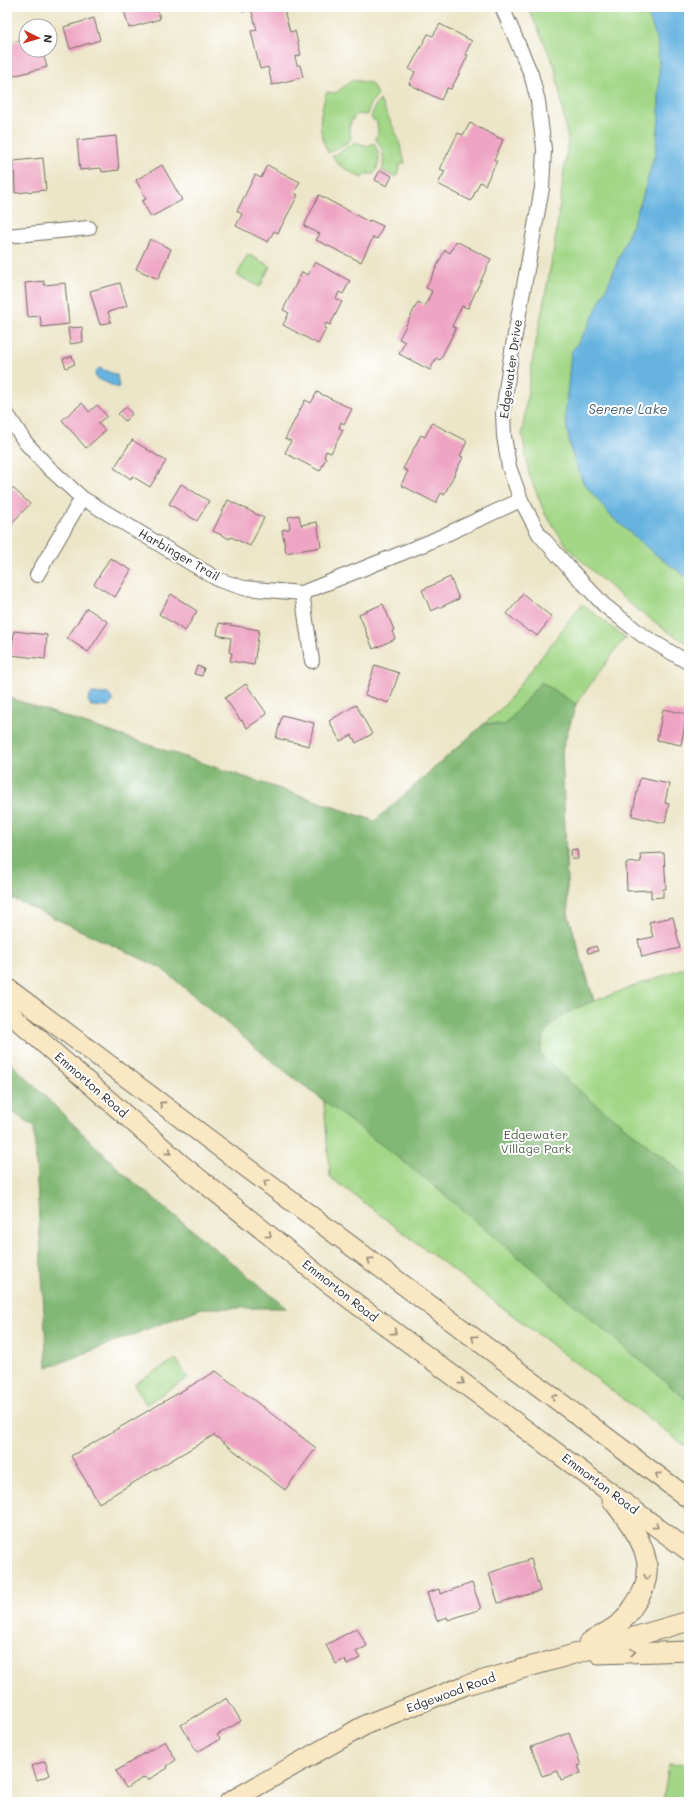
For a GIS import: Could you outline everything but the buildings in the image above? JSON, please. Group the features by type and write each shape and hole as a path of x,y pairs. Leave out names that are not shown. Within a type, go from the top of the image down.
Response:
{"main road":[{"name":"Emmorton Road","path":"7,988 687,1497"},
{"name":"Emmorton Road","path":"7,1011 181,1164 328,1282 689,1551"},
{"path":"566,1656 623,1621 644,1592 648,1574 647,1561 634,1530 599,1483"},
{"name":"Edgewood Road","path":"229,1802 367,1724 466,1685 689,1621"},
{"path":"566,1656 639,1652 689,1652"}],"street":[{"name":"Edgewater Drive","path":"502,7 531,74 538,101 544,149 542,188 510,362 503,413 504,436 509,467 521,500 539,534 569,568 604,605 642,635 689,663"},
{"path":"7,236 89,228"},
{"name":"Harbinger Trail","path":"7,414 30,448 49,468 82,498 219,580 244,588 302,593 427,543 521,500"},
{"path":"37,575 82,498"},
{"path":"302,593 312,661"}],"green space":[{"path":"528,7 689,7 689,644 670,633 634,607 569,549 545,514 529,474 522,433 532,363 554,249 568,140 555,67"},
{"path":"352,80 371,83 378,96 370,103 367,115 357,114 352,120 349,128 351,138 347,143 328,153 322,137 320,123 324,101 327,92 336,93"},
{"path":"380,100 397,135 405,163 401,164 396,177 382,171 383,154 375,138 378,134 377,122 371,118 375,106"},
{"path":"354,142 368,146 374,143 378,151 379,162 374,174 365,174 362,178 359,177 338,164 332,156"},
{"path":"248,254 270,266 260,287 237,275"},
{"name":"Edgewater Village Park","path":"582,604 627,639 623,640 576,704 562,750 568,914 594,1001 689,966 689,1444 684,1445 330,1177 299,795 375,821 503,707"},
{"name":"Edgewater Village Park","path":"541,682 576,704 562,750 568,914 594,1001 574,1009 558,1019 545,1033 540,1054 583,1094 689,1178 689,1402 426,1179 273,1062 161,968 7,896 7,697 375,821 485,723 505,725"},
{"path":"7,1059 124,1174 287,1308 202,1308 47,1368 34,1127 7,1108"},
{"path":"176,1359 188,1378 146,1404 134,1384"},
{"path":"689,1763 689,1802 663,1802 669,1764"}],"water":[{"name":"Serene Lake","path":"645,7 689,7 689,579 651,551 611,516 583,482 571,451 565,416 571,353 588,327 611,278 641,202 656,150 659,117 659,64 657,39"},
{"path":"99,368 117,375 118,388 96,378 95,372"},
{"path":"92,693 108,694 114,700 108,707 91,706 88,700"}]}
